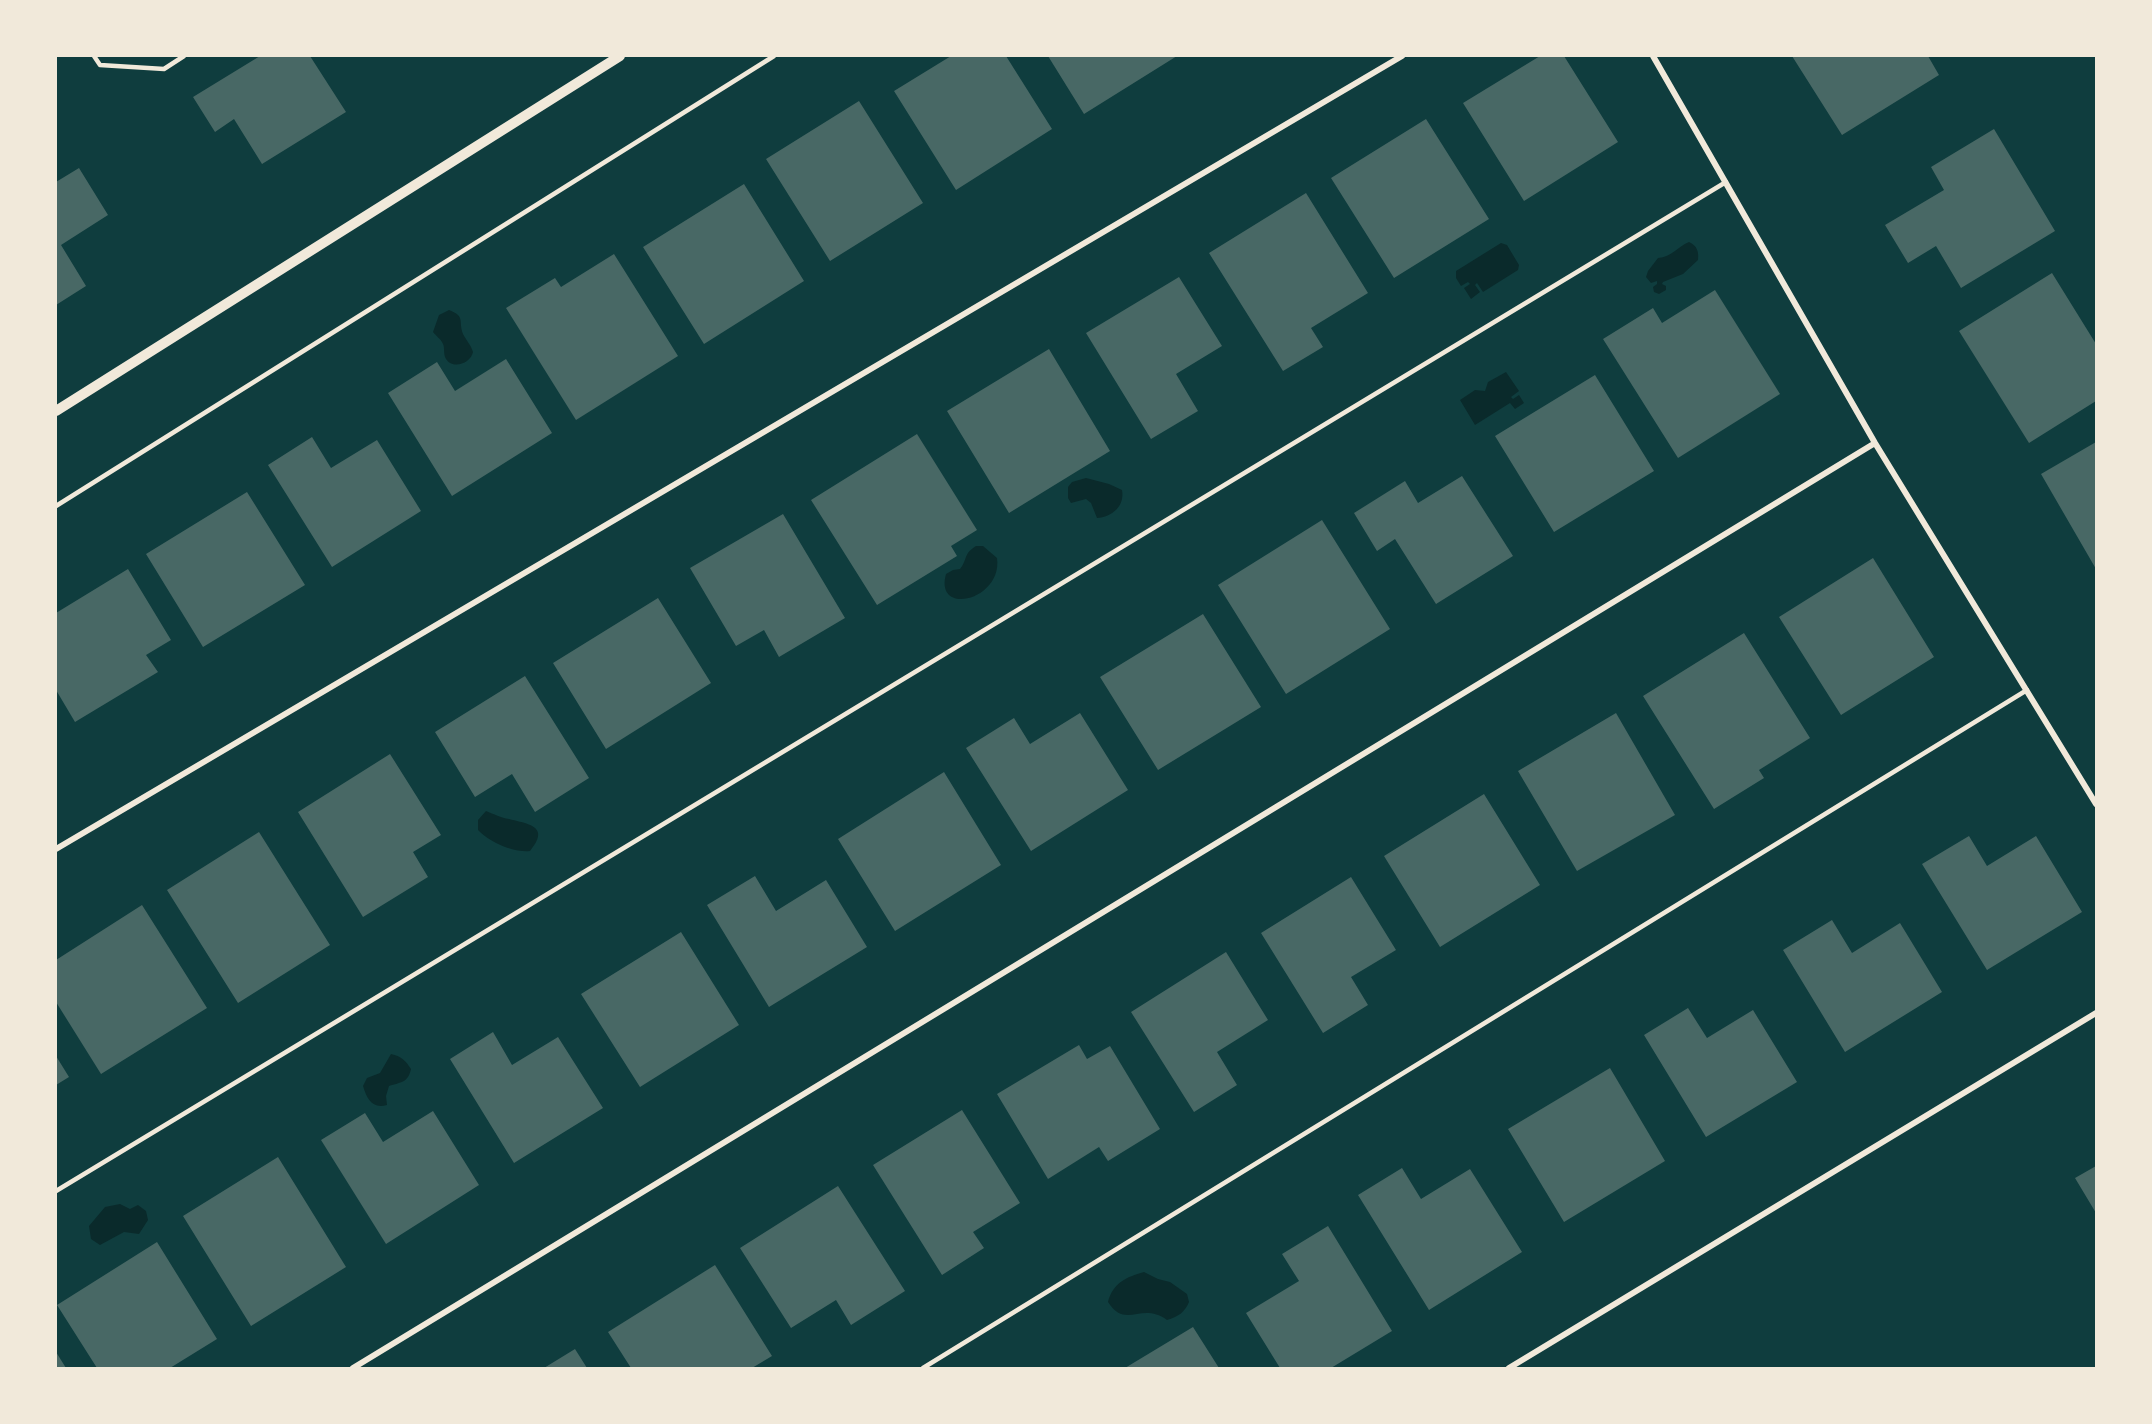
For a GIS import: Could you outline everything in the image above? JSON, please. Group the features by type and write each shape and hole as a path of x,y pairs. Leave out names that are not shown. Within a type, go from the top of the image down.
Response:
{"street":[{"path":"56,411 621,56"},
{"path":"1653,56 1875,443 2097,804"},
{"path":"56,849 1397,57"},
{"path":"353,1368 1875,443"},
{"path":"1509,1368 2097,1013"}],"lane":[{"path":"94,56 100,65 164,69 184,56"},
{"path":"56,506 774,56"},
{"path":"56,1191 1726,182"},
{"path":"922,1368 2027,690"}],"water":[{"path":"1689,242 1697,249 1698,260 1683,274 1663,282 1666,290 1659,294 1654,292 1653,287 1657,281 1651,283 1646,277 1648,271 1658,258 1667,256"},
{"path":"1501,243 1507,245 1519,265 1518,270 1483,292 1477,283 1475,285 1480,292 1471,299 1464,288 1470,284 1468,282 1461,286 1456,278 1456,271"},
{"path":"449,310 460,317 463,334 473,352 469,359 457,365 446,359 443,344 433,332 439,315"},
{"path":"1506,372 1519,391 1511,397 1513,399 1519,395 1524,403 1515,409 1510,403 1475,425 1460,400 1475,390 1485,391 1488,382"},
{"path":"1086,478 1122,490 1121,501 1116,510 1097,518 1091,503 1086,499 1071,503 1068,498 1068,487 1072,482"},
{"path":"976,546 983,546 997,558 996,573 990,584 980,593 969,598 958,599 950,596 945,587 946,574 960,569 967,554"},
{"path":"486,811 530,825 538,831 536,843 530,851 509,848 495,842 478,830 478,820"},
{"path":"391,1054 403,1059 411,1069 410,1074 400,1083 389,1086 386,1096 387,1105 377,1106 368,1099 363,1086 367,1078 380,1073"},
{"path":"120,1204 130,1209 138,1205 146,1211 148,1220 139,1234 124,1232 100,1245 91,1239 89,1226 105,1207"},
{"path":"1144,1272 1170,1282 1187,1294 1189,1302 1178,1316 1167,1320 1149,1313 1121,1314 1108,1302 1117,1285 1131,1276"}],"building":[{"path":"260,56 310,56 346,112 262,164 234,119 215,132 193,97"},
{"path":"951,56 1006,56 1052,129 956,190 894,91"},
{"path":"1048,56 1177,56 1084,114"},
{"path":"1540,56 1564,56 1618,142 1524,201 1463,103"},
{"path":"1792,56 1928,56 1939,75 1842,135"},
{"path":"859,101 923,203 830,261 766,159"},
{"path":"1426,119 1489,219 1394,278 1331,178"},
{"path":"1994,129 2055,231 1961,288 1936,246 1908,263 1885,225 1944,190 1931,167"},
{"path":"79,168 108,215 61,245 86,286 56,305 56,182"},
{"path":"744,184 804,281 704,344 643,247"},
{"path":"1306,193 1368,293 1311,328 1323,347 1283,371 1209,253"},
{"path":"614,254 678,356 576,420 506,308 555,278 561,287"},
{"path":"2052,273 2096,344 2096,401 2029,443 1959,331"},
{"path":"1179,277 1222,346 1176,374 1198,411 1151,439 1086,333"},
{"path":"1715,290 1780,394 1678,458 1603,339 1653,308 1662,323"},
{"path":"1049,349 1110,451 1009,513 947,411"},
{"path":"506,359 552,433 452,496 388,393 437,362 455,391"},
{"path":"1595,375 1654,471 1554,532 1495,436"},
{"path":"917,434 977,530 951,546 957,556 877,605 811,500"},
{"path":"312,437 331,468 377,440 421,511 332,567 268,465"},
{"path":"2096,442 2096,569 2041,474"},
{"path":"1462,476 1513,556 1436,604 1395,539 1377,551 1354,513 1405,481 1418,503"},
{"path":"247,492 305,585 203,647 146,554"},
{"path":"783,514 845,618 779,657 764,630 736,646 690,568"},
{"path":"1322,520 1390,629 1286,694 1218,585"},
{"path":"1873,558 1934,657 1841,715 1779,617"},
{"path":"128,569 171,640 146,655 158,672 75,722 56,690 56,613"},
{"path":"658,598 711,683 606,749 553,663"},
{"path":"1203,614 1261,707 1158,770 1100,677"},
{"path":"1744,633 1810,738 1759,770 1764,778 1714,809 1643,696"},
{"path":"525,676 589,778 535,812 512,774 475,797 435,732"},
{"path":"1080,713 1128,790 1031,851 966,748 1014,718 1030,744"},
{"path":"1616,713 1675,815 1577,871 1518,771"},
{"path":"390,754 441,835 413,852 428,877 363,917 298,812"},
{"path":"944,772 1001,865 895,931 838,839"},
{"path":"1484,794 1540,885 1440,947 1384,856"},
{"path":"259,832 330,945 238,1003 167,890"},
{"path":"1969,836 1987,866 2036,836 2082,912 1987,970 1922,864"},
{"path":"755,876 776,911 826,880 867,947 769,1007 707,905"},
{"path":"1351,877 1396,950 1351,977 1368,1005 1323,1033 1261,933"},
{"path":"142,905 207,1008 101,1074 56,1002 56,960"},
{"path":"1832,920 1852,953 1900,923 1942,992 1845,1052 1783,950"},
{"path":"681,932 739,1025 640,1087 581,994"},
{"path":"1226,952 1268,1020 1217,1052 1237,1085 1194,1112 1131,1012"},
{"path":"1688,1008 1707,1038 1753,1010 1797,1082 1706,1137 1644,1035"},
{"path":"493,1032 512,1065 558,1037 603,1108 514,1163 450,1059"},
{"path":"1079,1045 1087,1059 1110,1046 1160,1129 1108,1161 1099,1147 1048,1179 997,1094"},
{"path":"56,1056 69,1077 56,1085"},
{"path":"1610,1068 1665,1161 1564,1222 1508,1129"},
{"path":"962,1110 1020,1203 973,1232 984,1248 942,1275 873,1165"},
{"path":"433,1111 479,1185 386,1244 321,1140 365,1113 383,1142"},
{"path":"278,1157 346,1267 251,1326 183,1216"},
{"path":"2096,1166 2096,1213 2075,1178"},
{"path":"1402,1168 1421,1199 1470,1169 1522,1252 1429,1310 1358,1195"},
{"path":"838,1186 905,1291 851,1325 836,1300 791,1328 740,1248"},
{"path":"1328,1226 1392,1331 1331,1368 1280,1368 1246,1313 1299,1281 1282,1254"},
{"path":"157,1242 217,1339 170,1368 97,1368 57,1305"},
{"path":"715,1265 772,1356 752,1368 631,1368 608,1332"},
{"path":"1193,1327 1219,1368 1125,1368"},
{"path":"575,1349 587,1368 544,1368"},
{"path":"56,1352 66,1368 56,1368"}]}
